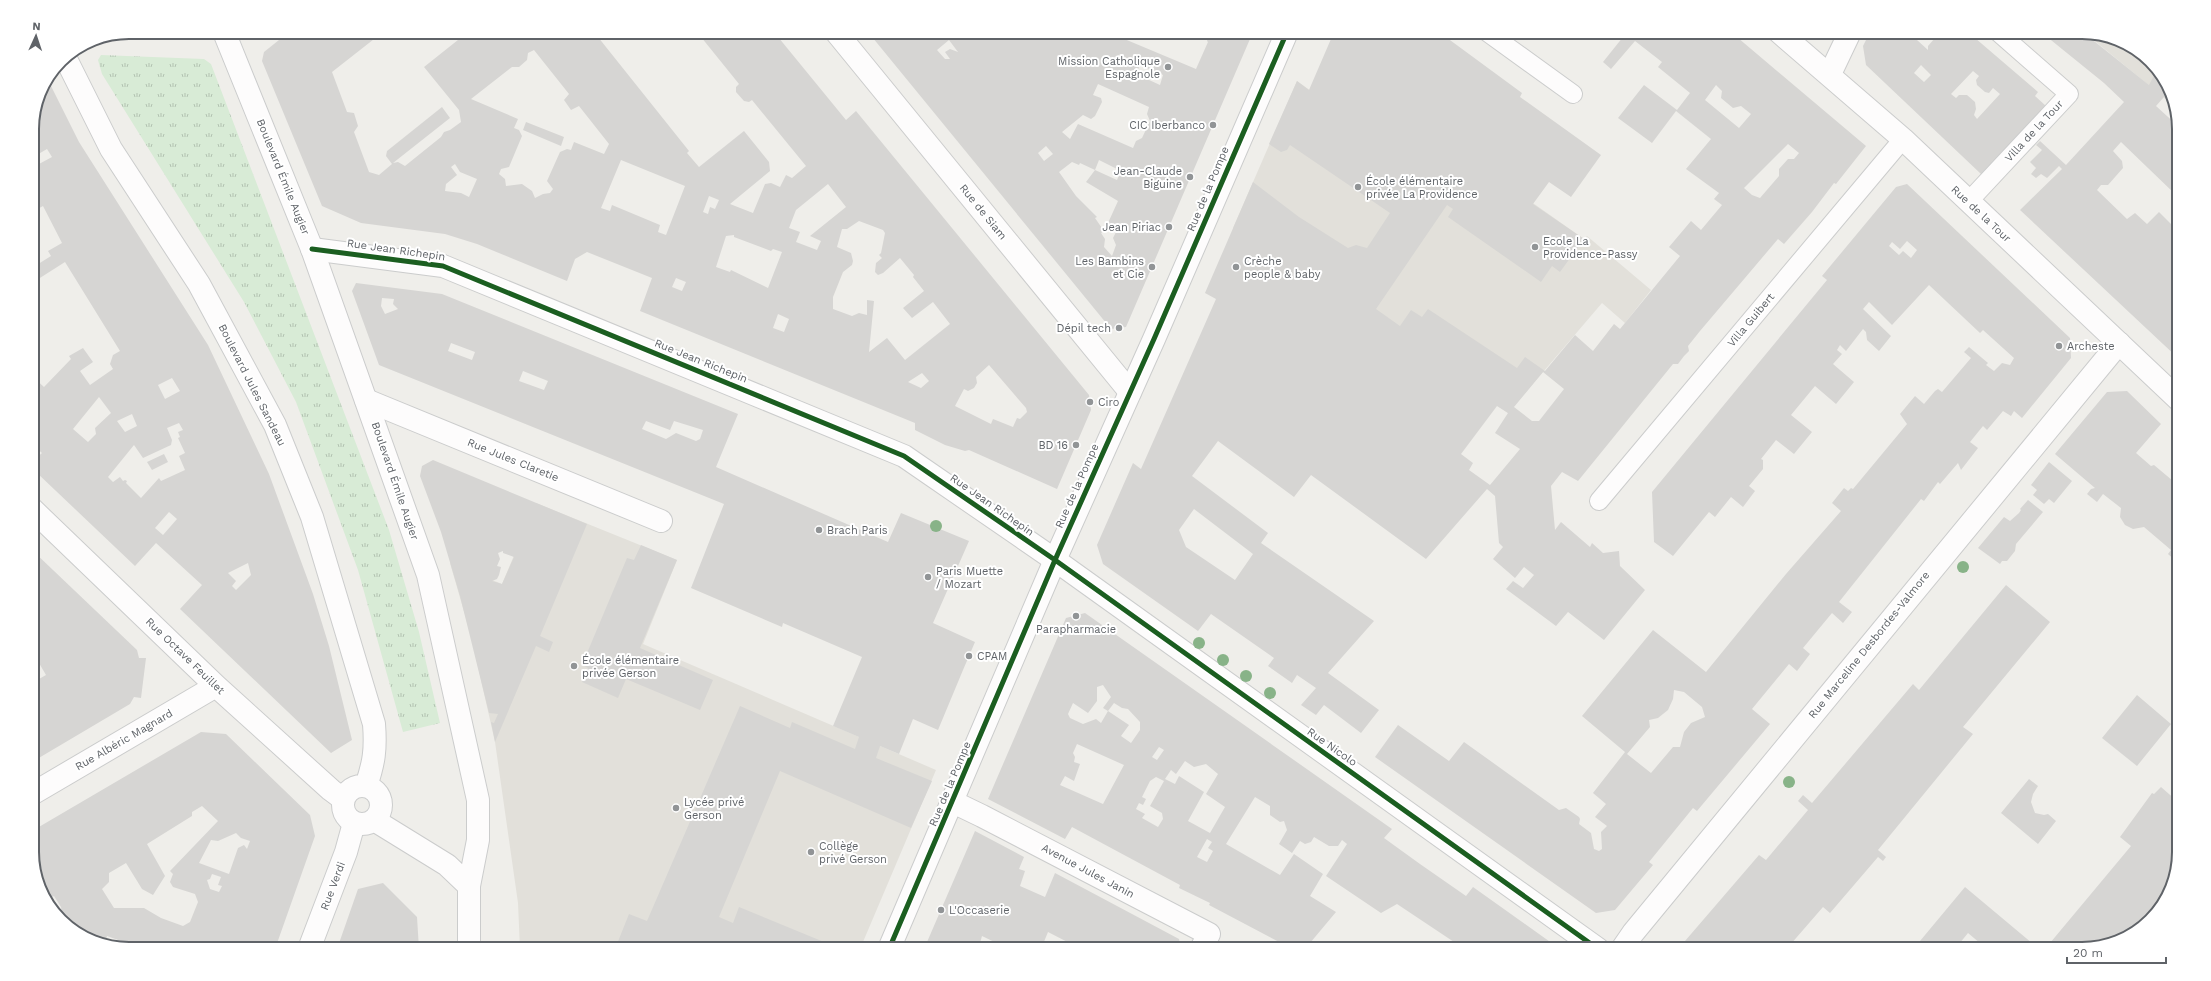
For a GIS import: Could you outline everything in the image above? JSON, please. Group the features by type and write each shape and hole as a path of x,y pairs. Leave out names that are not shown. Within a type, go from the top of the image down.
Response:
{"street":[{"name":"Boulevard Émile Augier","path":"227,39 312,249 428,575 478,800 478,840 470,886 469,942"},
{"name":"Rue de Siam","path":"842,39 1130,392"},
{"name":"Rue de la Pompe","path":"892,942 1055,560 1284,39"},
{"name":"Rue de la Tour","path":"1788,39 1830,74 1903,139 2172,393"},
{"path":"1830,74 1847,39"},
{"name":"Boulevard Jules Sandeau","path":"68,63 111,150 199,284 275,425 312,517 374,724 374,762 366,786"},
{"name":"Rue Jean Richepin","path":"312,249 443,266 904,456 1055,560"},
{"name":"Rue Marceline Desbordes-Valmore","path":"1627,942 2119,343"},
{"name":"Rue Jules Claretie","path":"366,400 660,521"},
{"name":"Rue Octave Feuillet","path":"39,516 216,686 331,790 344,799"},
{"name":"Rue Nicolo","path":"1055,560 1588,942"},
{"name":"Rue Albéric Magnard","path":"39,790 216,686"},
{"path":"364,822 381,810 380,799 374,790 366,786 356,787 348,791 344,799 343,808 346,817 364,822 447,865 470,886"},
{"name":"Avenue Jules Janin","path":"953,802 1209,934 1205,942"},
{"name":"Rue Verdi","path":"312,942 346,852 364,822"}],"lane":[{"path":"1497,39 1573,94"},
{"name":"Villa de la Tour","path":"1968,202 2068,94 2006,39"},
{"name":"Villa Guibert","path":"1599,501 1903,139"}],"shaded area":[{"path":"2094,40 2105,42 2127,51 2146,65 2157,79 2167,100"},
{"path":"1297,81 1454,194 1476,163 1584,239 1587,236 1651,290 1625,323 1602,303 1508,413 1233,228"},
{"path":"536,503 677,560 643,644 936,770 863,942 520,942 518,903 495,742 471,636 450,563 502,584"}],"green space":[{"path":"101,55 204,59 211,64 389,530 419,632 440,723 403,732 358,570 296,402 244,302 102,74 98,60"}],"building":[{"path":"280,39 374,39 332,72 347,112 354,113 358,126 354,132 369,172 379,175 392,164 386,156 387,151 442,107 450,118 393,163 398,162 405,166 441,137 444,132 450,130 461,122 459,110 424,67 459,39 600,39 689,151 687,153 699,167 744,131 769,162 770,171 730,204 753,213 765,184 771,183 780,187 786,175 792,178 806,166 752,100 749,102 744,101 736,92 736,87 739,84 703,39 780,39 846,120 856,111 1089,395 1091,410 1057,489 969,450 965,451 945,445 915,430 915,423 640,311 652,278 587,252 575,259 567,281 477,244 445,234 361,223 322,206 262,61 264,52","holes":["534,50 569,94 564,100 571,110 579,106 609,144 604,154 574,142 571,150 567,149 560,152 547,181 553,189 550,193 543,194 535,198 532,191 522,184 506,186 505,179 499,174 501,169 509,167 522,136 519,130 514,128 518,119 471,99 512,67 519,67 527,60 528,53","621,160 685,186 666,235 658,232 660,225 612,205 610,211 601,208","455,164 460,172 477,179 469,197 461,193 445,191 446,184 457,175 451,167","828,184 846,207 810,236 821,241 817,250 796,242 800,232 789,228 796,210","709,196 719,200 715,209 710,207 708,214 703,212","859,221 883,230 885,233 881,253 879,255 882,258 876,263 875,272 878,275 883,273 900,258 914,275 913,277 924,291 903,308 912,318 933,302 950,324 905,360 887,338 869,352 874,301 867,300 867,315 859,313 852,316 833,309 833,297 843,272 852,265 853,261 851,253 837,247 842,229 847,229","734,235 734,237 771,251 773,249 782,252 768,288 731,270 730,272 716,267 726,236","676,278 686,282 682,291 672,287","778,314 789,319 784,332 773,328","989,365 1026,408 1027,412 1020,419 1017,418 1013,427 993,419 991,424 955,406 964,389 968,391 974,388 977,383 976,377","922,373 929,381 921,388 908,382"]},
{"path":"874,39 1124,39 1196,69 1208,42 1208,39 1250,39 1126,327 1111,329","holes":["949,40 958,52 950,49 945,52 950,59 945,59 937,50","1140,65 1163,75 1160,85 1136,74","1098,84 1149,107 1147,114 1150,121 1142,138 1136,141 1133,148 1078,124 1070,139 1062,132 1083,115 1091,119 1095,116 1102,102 1101,98 1093,95","1046,146 1053,154 1044,161 1038,153","1099,160 1121,171 1117,180 1095,170","1072,162 1079,165 1080,163 1095,170 1086,182 1118,201 1108,223 1110,229 1116,232 1113,238 1116,245 1112,256 1104,247 1105,239 1101,233 1104,231 1095,218 1097,217 1076,196 1059,172"]},
{"path":"1331,39 1449,39 1522,93 1520,97 1601,155 1571,197 1549,182 1533,204 1584,239 1560,272 1552,266 1541,282 1448,217 1453,209 1447,205 1376,309 1400,326 1411,310 1422,317 1428,309 1517,368 1525,357 1545,371 1575,335 1593,351 1614,324 1620,329 1680,256 1669,247 1691,221 1701,230 1722,205 1714,199 1719,193 1686,169 1711,139 1676,111 1652,143 1618,118 1644,85 1677,110 1690,93 1658,67 1662,62 1635,41 1611,69 1603,62 1621,39 1739,39 1866,146 1836,184 1834,183 1812,212 1784,244 1778,239 1688,346 1689,351 1678,364 1673,364 1578,481 1562,472 1551,486 1555,530 1561,522 1590,547 1592,543 1603,553 1619,551 1620,566 1645,590 1604,640 1568,612 1556,626 1506,589 1513,581 1523,588 1534,575 1524,567 1515,578 1493,559 1503,547 1499,543 1495,496 1487,489 1426,559 1311,475 1294,497 1218,441 1192,476 1268,533 1261,543 1374,621 1328,673 1379,710 1361,733 1324,705 1316,715 1301,705 1316,688 1297,675 1292,683 1268,666 1274,658 1211,614 1198,631 1103,564 1097,545 1133,463 1141,469 1216,299 1205,293 1253,182 1299,217 1348,248 1356,245 1367,248 1390,213 1290,145 1287,150 1281,152 1269,144 1297,81 1309,90","holes":["1716,85 1722,91 1721,98 1733,108 1741,106 1751,114 1739,128 1705,100","1788,144 1799,153 1794,159 1788,159 1779,169 1779,176 1760,198 1752,195 1744,188","1543,372 1564,389 1539,421 1532,421 1514,407","1497,406 1508,413 1495,433 1520,449 1490,485 1469,470 1473,463 1461,454","1194,509 1253,554 1235,580 1186,547 1179,530"]},
{"path":"1866,39 1918,39 1917,40 1928,50 1928,46 1934,39 1976,39 2038,92 2035,96 2046,106 1981,174 1866,65 1863,46","holes":["1921,65 1931,75 1924,82 1914,73","1973,71 1979,76 1976,80 1977,85 1985,92 1989,93 1993,88 2000,94 1977,119 1974,115 1976,109 1975,102 1967,95 1959,95 1956,98 1951,94"]},
{"path":"2050,39 2093,40 2149,85 2154,75 2163,89 2167,99 2164,97 2156,106 2171,120 2172,191 2121,142 2113,151 2122,161 2123,168 2108,185 2101,185 2097,190 2127,219 2135,213 2147,224 2159,212 2172,225 2172,352 2020,210 2062,169 2059,166 2047,178 2041,174 2036,178 2031,174 2036,168 2030,162 2042,150 2036,145 2040,141 2066,165 2124,102 2104,83"},
{"path":"50,85 79,142 208,345 269,474 313,594 329,646 352,740 331,753 180,609 202,585 156,543 135,566 39,475 39,456 42,453 39,450 39,382 44,387 71,359 69,356 83,348 93,362 80,371 90,385 113,369 110,364 113,355 120,351 65,262 39,279 39,264 51,256 48,251 62,243 43,206 39,208 39,164 52,157 47,149 39,154 39,123 42,106","holes":["172,378 180,391 165,399 158,385","99,397 111,413 95,428 96,434 88,442 73,429","132,414 137,426 125,432 117,421","179,423 183,430 178,432 180,437 178,438 185,453 179,456 185,470 161,481 159,478 141,498 126,483 127,481 123,481 120,477 113,482 108,477 134,445 143,458 171,445 172,440 167,428","169,512 177,519 163,535 155,528","248,563 251,575 236,590 232,586 236,581 228,573"]},
{"path":"526,122 564,137 561,146 523,130"},
{"path":"1907,184 2070,338 2071,358 2022,418 2014,411 2011,416 2003,411 1987,430 1983,426 1970,442 1978,448 1961,470 1958,463 1940,484 1938,482 1924,501 1921,499 1839,602 1852,612 1843,623 1832,613 1803,648 1810,654 1797,671 1789,664 1752,709 1770,724 1697,811 1693,808 1649,862 1653,865 1615,910 1596,913 1375,757 1398,725 1449,761 1464,742 1559,810 1566,808 1579,817 1579,824 1591,833 1594,849 1599,851 1602,849 1601,832 1607,826 1595,817 1606,804 1593,793 1625,752 1582,716 1653,630 1706,672 1786,574 1841,511 1832,503 1844,488 1848,491 1851,488 1853,489 1907,424 1900,414 1915,396 1924,404 1938,389 1942,392 1971,358 1964,352 1969,347 1988,363 1986,365 1994,371 2002,363 2010,365 2014,358 1983,330 1980,333 1929,285 1892,325 1869,302 1863,309 1891,336 1879,351 1867,340 1866,332 1863,329 1846,351 1840,345 1837,350 1842,354 1833,364 1854,382 1836,404 1815,386 1791,415 1812,432 1794,454 1776,440 1761,459 1763,460 1763,469 1749,486 1755,491 1743,507 1731,497 1715,517 1709,512 1673,556 1654,542 1652,492 1827,280 1822,276 1896,187","holes":["1907,241 1917,250 1911,258 1903,251 1899,255 1889,246 1892,242 1900,249","1674,690 1684,692 1702,707 1705,717 1691,723 1684,732 1680,747 1673,747 1651,773 1627,754 1650,727 1649,720 1658,718 1668,710 1673,699"]},
{"path":"356,283 442,294 738,414 716,467 888,542 901,513 969,541 933,623 975,642 938,730 913,719 899,754 880,746 876,758 932,781 911,828 780,771 719,917 733,923 739,907 824,942 618,942 629,914 647,921 740,706 790,728 792,722 855,749 859,737 833,726 862,657 783,623 782,627 691,588 724,504 379,365 352,291","holes":["382,298 394,299 393,304 398,309 385,314 381,306","451,343 475,352 472,360 448,351","523,371 548,381 544,390 519,381","646,421 670,430 674,421 703,430 700,439 696,441 676,433 666,439 642,429"]},
{"path":"2127,391 2161,424 2136,453 2151,466 2154,465 2172,480 2172,558 2168,554 2171,550 2144,527 2133,529 2125,525 2120,517 2121,508 2103,494 2097,502 2087,494 2091,489 2095,488 2055,454 2107,392"},
{"path":"164,454 168,462 152,470 147,462"},
{"path":"433,460 587,524 540,636 553,642 549,652 536,646 495,742 491,722 494,723 498,714 489,713 460,596 441,532 420,476 422,466","holes":["503,551 503,553 514,557 502,584 492,581 497,579 501,567 497,566 500,559 498,553"]},
{"path":"2049,462 2072,481 2054,503 2049,499 2044,504 2033,495 2037,490 2031,485"},
{"path":"2028,500 2043,512 2016,544 2015,551 2007,561 2002,561 2000,564 1978,548 2004,517 2010,521 2019,513 2021,510 2020,509"},
{"path":"641,545 677,560 640,648 713,680 700,710 626,679 618,698 582,682 588,668 582,665 627,558 634,560"},
{"path":"39,557 137,650 139,658 146,658 141,698 134,697 130,704 39,758 39,679 46,675 39,663"},
{"path":"2006,585 2050,622 1963,727 1973,734 1878,850 1886,857 1883,861 1878,857 1830,913 1823,907 1793,942 1685,941 1759,855 1766,860 1808,810 1798,801 1803,795 1812,803 1913,684 1919,690"},
{"path":"1085,613 1392,829 1384,838 1420,864 1466,896 1473,887 1550,942 1454,942 1397,904 1381,913 1326,876 1347,844 1342,840 1338,846 1329,846 1314,837 1311,842 1305,844 1300,841 1292,853 1279,844 1287,830 1284,821 1280,822 1270,815 1270,806 1255,797 1226,844 1280,875 1294,854 1323,874 1310,896 1336,912 1311,942 1279,942 1209,905 1210,903 1179,888 1180,885 1072,827 1065,839 988,799 1066,618","holes":["1103,685 1111,697 1103,708 1108,711 1101,723 1096,719 1083,724 1070,718 1068,714 1073,703 1088,713 1097,701 1097,687","1114,703 1122,708 1128,709 1140,722 1140,730 1131,743 1121,736 1129,725 1108,711","1077,744 1124,765 1103,804 1060,785 1065,776 1074,781 1080,764 1074,762 1075,757 1073,753","1159,747 1164,750 1157,760 1152,757","1185,761 1194,767 1206,764 1218,774 1206,794 1225,807 1210,833 1188,821 1204,792 1179,776 1175,784 1165,779 1171,770 1176,774","1156,777 1164,781 1150,806 1162,813 1163,819 1158,827 1142,818 1145,814 1136,809 1139,803 1143,805 1146,799 1142,797 1150,781","1207,839 1212,842 1208,848 1213,851 1207,862 1197,857"]},
{"path":"2137,695 2171,724 2137,766 2102,738"},
{"path":"201,732 226,734 310,815 315,836 277,942 129,942 122,941 107,936 106,939 84,930 70,920 62,912 61,907 54,896 51,898 48,892 41,869 39,858 39,827","holes":["202,806 218,821 170,871 173,874 170,882 173,887 195,894 198,902 190,922 183,926 161,918 144,908 114,908 102,889 109,882 109,873 126,863 142,889 153,895 165,876 147,844 192,816 192,812","236,833 241,838 250,841 247,849 244,845 238,848 229,874 199,863 211,840 218,841","212,874 221,877 218,885 222,886 219,892 210,889 207,880 210,879"]},
{"path":"2029,779 2038,786 2033,794 2031,802 2035,813 2044,815 2048,814 2056,821 2038,844 2001,813"},
{"path":"2161,787 2172,797 2172,858 2169,875 2157,902 2141,920 2127,930 2116,935 2093,941 2051,942 2131,846 2120,837 2152,793 2154,794"},
{"path":"975,831 1024,857 1019,869 1025,871 1020,886 1045,897 1055,873 1179,939 1180,942 1067,942 1048,932 1044,942 994,942 982,936 980,942 927,942"},
{"path":"383,883 417,917 419,942 339,942 358,889"},
{"path":"1965,887 2031,942 1979,942 1968,933 1961,942 1920,941"}],"cycle path":[{"path":"892,942 1055,560 1154,339 1284,39"},
{"path":"312,249 443,266 904,456 1055,560 1588,942"}],"place":[{"name":"Mission Catholique Espagnole","path":"1168,67"},
{"name":"CIC Iberbanco","path":"1213,125"},
{"name":"Jean-Claude Biguine","path":"1190,177"},
{"name":"École élémentaire privée La Providence","path":"1358,187"},
{"name":"Jean Piriac","path":"1169,227"},
{"name":"Ecole La Providence-Passy","path":"1535,247"},
{"name":"Les Bambins et Cie","path":"1152,267"},
{"name":"Crèche people & baby","path":"1236,267"},
{"name":"Dépil tech","path":"1119,328"},
{"name":"Archeste","path":"2059,346"},
{"name":"Ciro","path":"1090,402"},
{"name":"BD 16","path":"1076,445"},
{"name":"Brach Paris","path":"819,530"},
{"name":"Paris Muette / Mozart","path":"928,577"},
{"name":"Parapharmacie","path":"1076,616"},
{"name":"CPAM","path":"969,656"},
{"name":"École élémentaire privée Gerson","path":"574,666"},
{"name":"Lycée privé Gerson","path":"676,808"},
{"name":"Collège privé Gerson","path":"811,852"},
{"name":"L'Occaserie","path":"941,910"}]}
